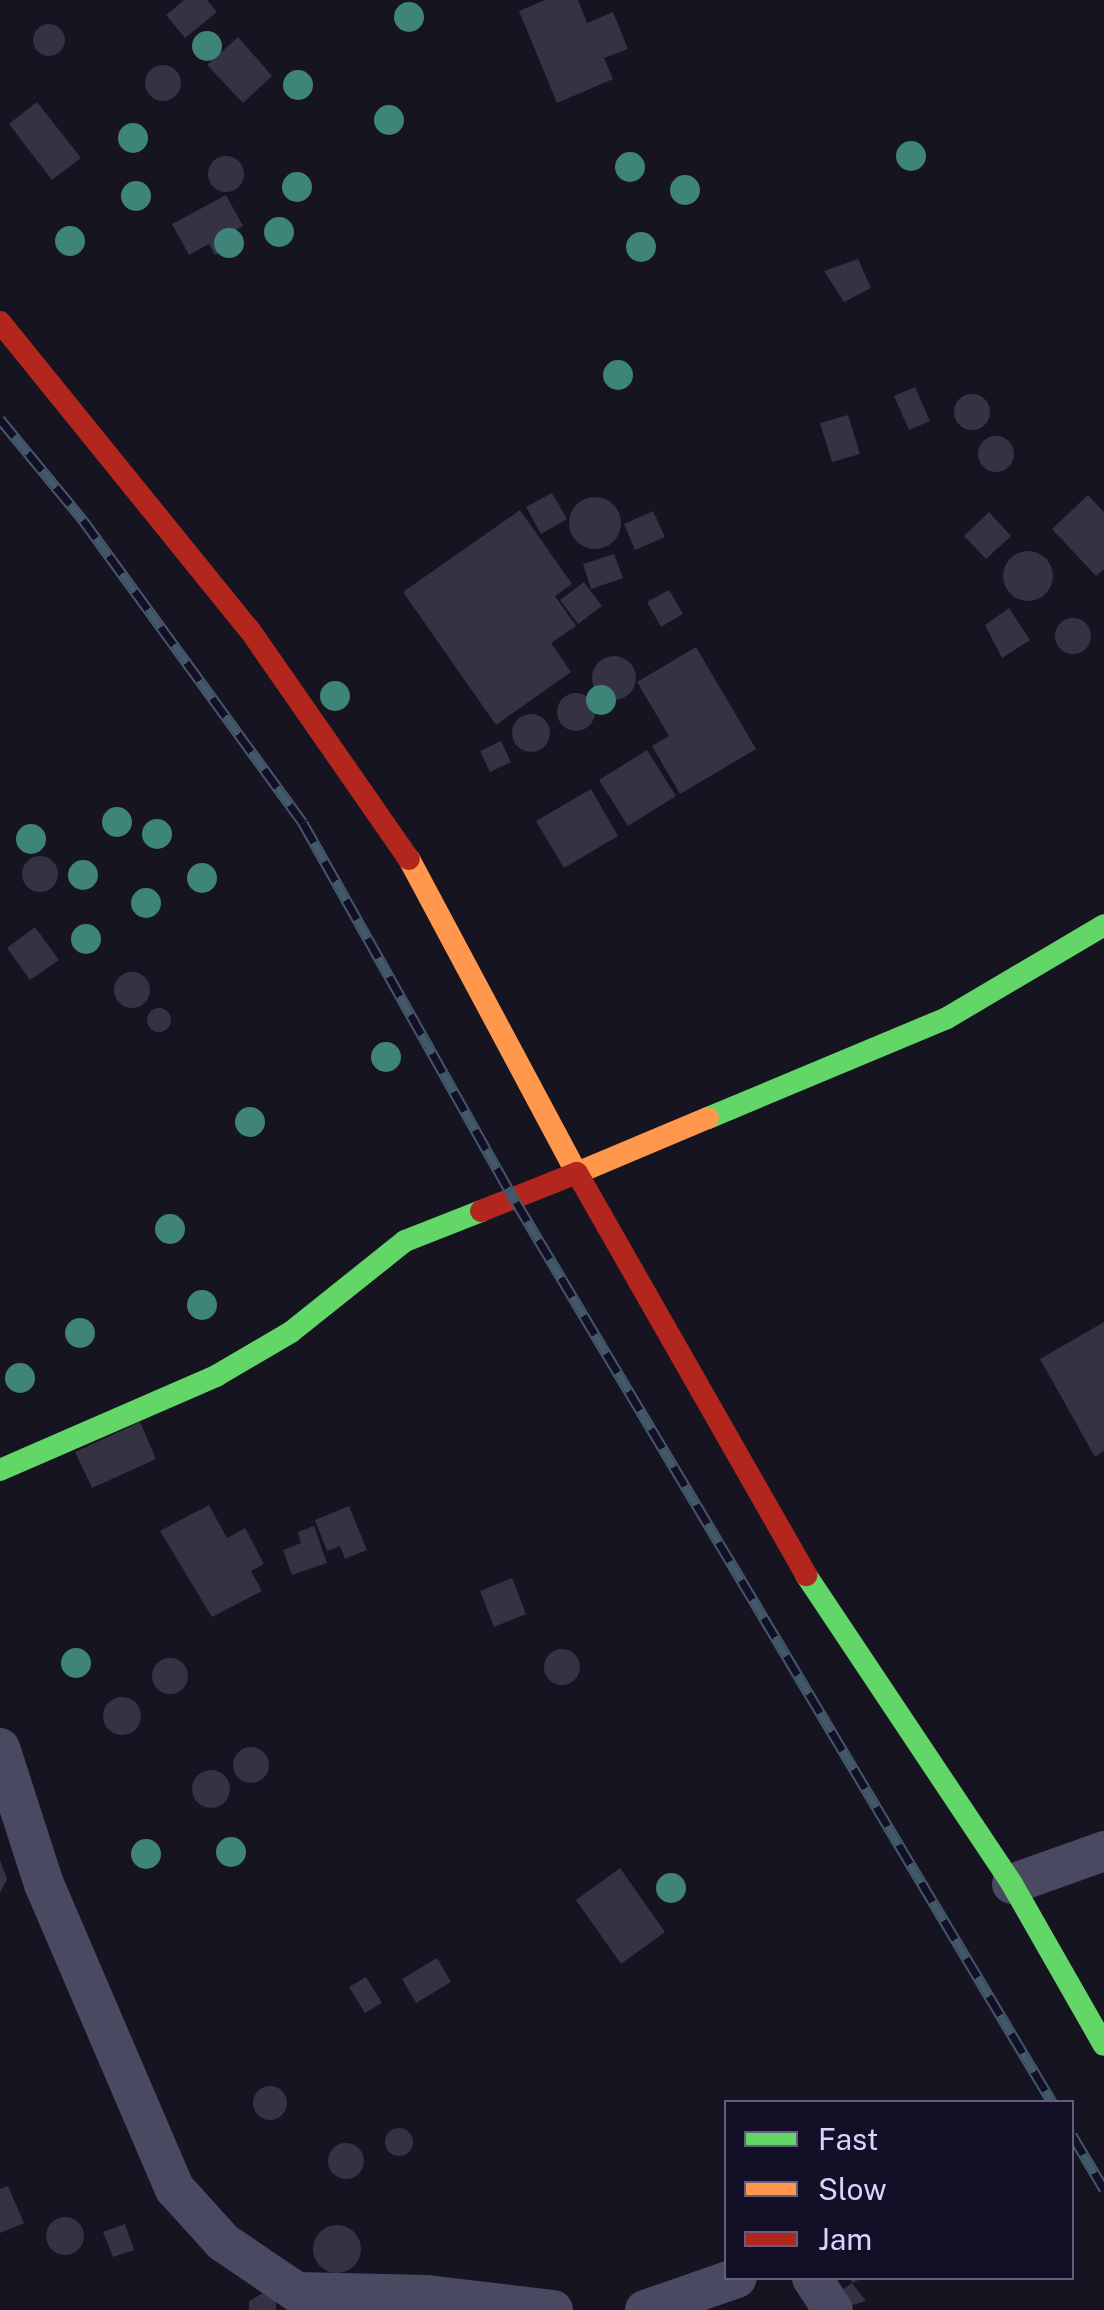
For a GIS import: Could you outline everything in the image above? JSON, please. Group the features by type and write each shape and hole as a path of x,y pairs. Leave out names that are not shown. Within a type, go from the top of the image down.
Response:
{"street":[{"path":"0,322 249,630 349,768 415,870 577,1173 802,1568 1012,1884 1104,2045"},
{"path":"0,1470 102,1432 216,1376 290,1332 373,1260 405,1241 947,1018 1104,925"},
{"path":"0,1748 44,1884 176,2189 223,2242 310,2301 427,2295 552,2310"},
{"path":"1012,1884 1104,1851"},
{"path":"645,2310 731,2280"},
{"path":"813,2280 834,2310"}],"building":[{"path":"184,0 207,0 217,12 185,38 166,15"},
{"path":"545,0 578,0 587,23 613,12 628,49 604,58 613,79 557,103 519,11"},
{"path":"49,24 61,28 65,40 61,52 49,56 37,52 33,40 37,28"},
{"path":"238,37 272,76 243,103 207,65"},
{"path":"163,65 176,70 181,83 176,96 163,101 150,96 145,83 150,70"},
{"path":"37,102 81,158 52,180 9,124"},
{"path":"226,156 239,161 244,174 239,187 226,192 213,187 208,174 213,161"},
{"path":"226,195 243,226 234,231 240,242 215,255 209,244 189,255 172,224"},
{"path":"858,259 871,288 844,302 824,271"},
{"path":"915,387 930,421 909,430 894,396"},
{"path":"972,394 985,399 990,412 985,425 972,430 959,425 954,412 959,399"},
{"path":"848,415 860,454 832,462 820,423"},
{"path":"996,436 1009,441 1014,454 1009,467 996,472 983,467 978,454 983,441"},
{"path":"552,493 567,519 541,534 526,507"},
{"path":"1088,495 1104,512 1104,569 1096,576 1052,529"},
{"path":"595,497 614,504 621,523 614,542 595,549 576,542 569,523 576,504"},
{"path":"520,510 572,584 555,596 576,626 551,643 571,672 496,725 403,592"},
{"path":"653,511 665,537 635,550 624,524"},
{"path":"989,512 1011,536 986,559 964,536"},
{"path":"1028,551 1046,558 1053,576 1046,594 1028,601 1010,594 1003,576 1010,558"},
{"path":"614,554 623,578 591,589 583,564"},
{"path":"584,582 602,606 578,624 560,600"},
{"path":"669,590 683,614 661,627 647,602"},
{"path":"1009,608 1030,640 1002,658 985,625"},
{"path":"1073,618 1086,623 1091,636 1086,649 1073,654 1060,649 1055,636 1060,623"},
{"path":"696,647 756,749 680,794 652,746 669,736 637,682"},
{"path":"614,656 630,662 636,678 630,694 614,700 598,694 592,678 598,662"},
{"path":"576,693 590,698 595,712 590,726 576,731 562,726 557,712 562,698"},
{"path":"531,714 545,719 550,733 545,747 531,752 517,747 512,733 517,719"},
{"path":"501,741 511,762 490,772 480,751"},
{"path":"647,750 676,796 628,826 599,780"},
{"path":"591,789 618,836 564,868 536,821"},
{"path":"40,856 53,861 58,874 53,887 40,892 27,887 22,874 27,861"},
{"path":"35,927 59,960 30,980 7,948"},
{"path":"132,972 145,977 150,990 145,1003 132,1008 119,1003 114,990 119,977"},
{"path":"159,1008 168,1011 168,1029 159,1032 150,1029 147,1020 150,1011"},
{"path":"1104,1322 1104,1451 1095,1457 1040,1359"},
{"path":"140,1422 156,1459 92,1488 75,1452"},
{"path":"209,1505 227,1538 245,1528 264,1564 251,1571 262,1591 212,1617 160,1531"},
{"path":"349,1506 367,1550 345,1559 340,1546 327,1551 315,1520"},
{"path":"314,1526 327,1563 292,1575 283,1550 301,1543 298,1532"},
{"path":"512,1578 526,1614 494,1627 480,1591"},
{"path":"562,1649 575,1654 580,1667 575,1680 562,1685 549,1680 544,1667 549,1654"},
{"path":"170,1658 183,1663 188,1676 183,1689 170,1694 157,1689 152,1676 157,1663"},
{"path":"122,1697 135,1703 141,1716 135,1729 122,1735 109,1729 103,1716 109,1703"},
{"path":"251,1747 264,1752 269,1765 264,1778 251,1783 238,1778 233,1765 238,1752"},
{"path":"211,1770 224,1776 230,1789 224,1802 211,1808 198,1802 192,1789 198,1776"},
{"path":"0,1860 7,1879 0,1893"},
{"path":"620,1868 665,1932 621,1964 576,1900"},
{"path":"437,1958 451,1982 416,2003 402,1979"},
{"path":"366,1977 382,2003 365,2013 349,1987"},
{"path":"270,2086 282,2091 287,2103 282,2115 270,2120 258,2115 253,2103 258,2091"},
{"path":"399,2128 409,2132 413,2142 409,2152 399,2156 389,2152 385,2142 389,2132"},
{"path":"346,2143 359,2148 364,2161 359,2174 346,2179 333,2174 328,2161 333,2148"},
{"path":"8,2186 24,2223 0,2233 0,2189"},
{"path":"65,2217 78,2223 84,2236 78,2249 65,2255 52,2249 46,2236 52,2223"},
{"path":"125,2224 134,2250 113,2257 103,2232"},
{"path":"337,2225 354,2232 361,2249 354,2266 337,2273 320,2266 313,2249 320,2232"},
{"path":"852,2283 866,2301 837,2310 829,2299"},
{"path":"263,2293 276,2301 276,2310 249,2310 249,2301"}],"railway":[{"path":"0,419 83,520 303,823 516,1202 1051,2100"},
{"path":"1074,2138 1104,2189"}],"traffic: fast":[{"path":"708,1118 947,1018 1104,925"},
{"path":"0,1470 216,1376 291,1332 405,1241 481,1211"},
{"path":"806,1575 1012,1884 1104,2045"}],"traffic: slow":[{"path":"409,859 577,1173 708,1118"}],"traffic: jam":[{"path":"0,322 249,629 409,859"},
{"path":"481,1211 577,1173 806,1575"}]}
